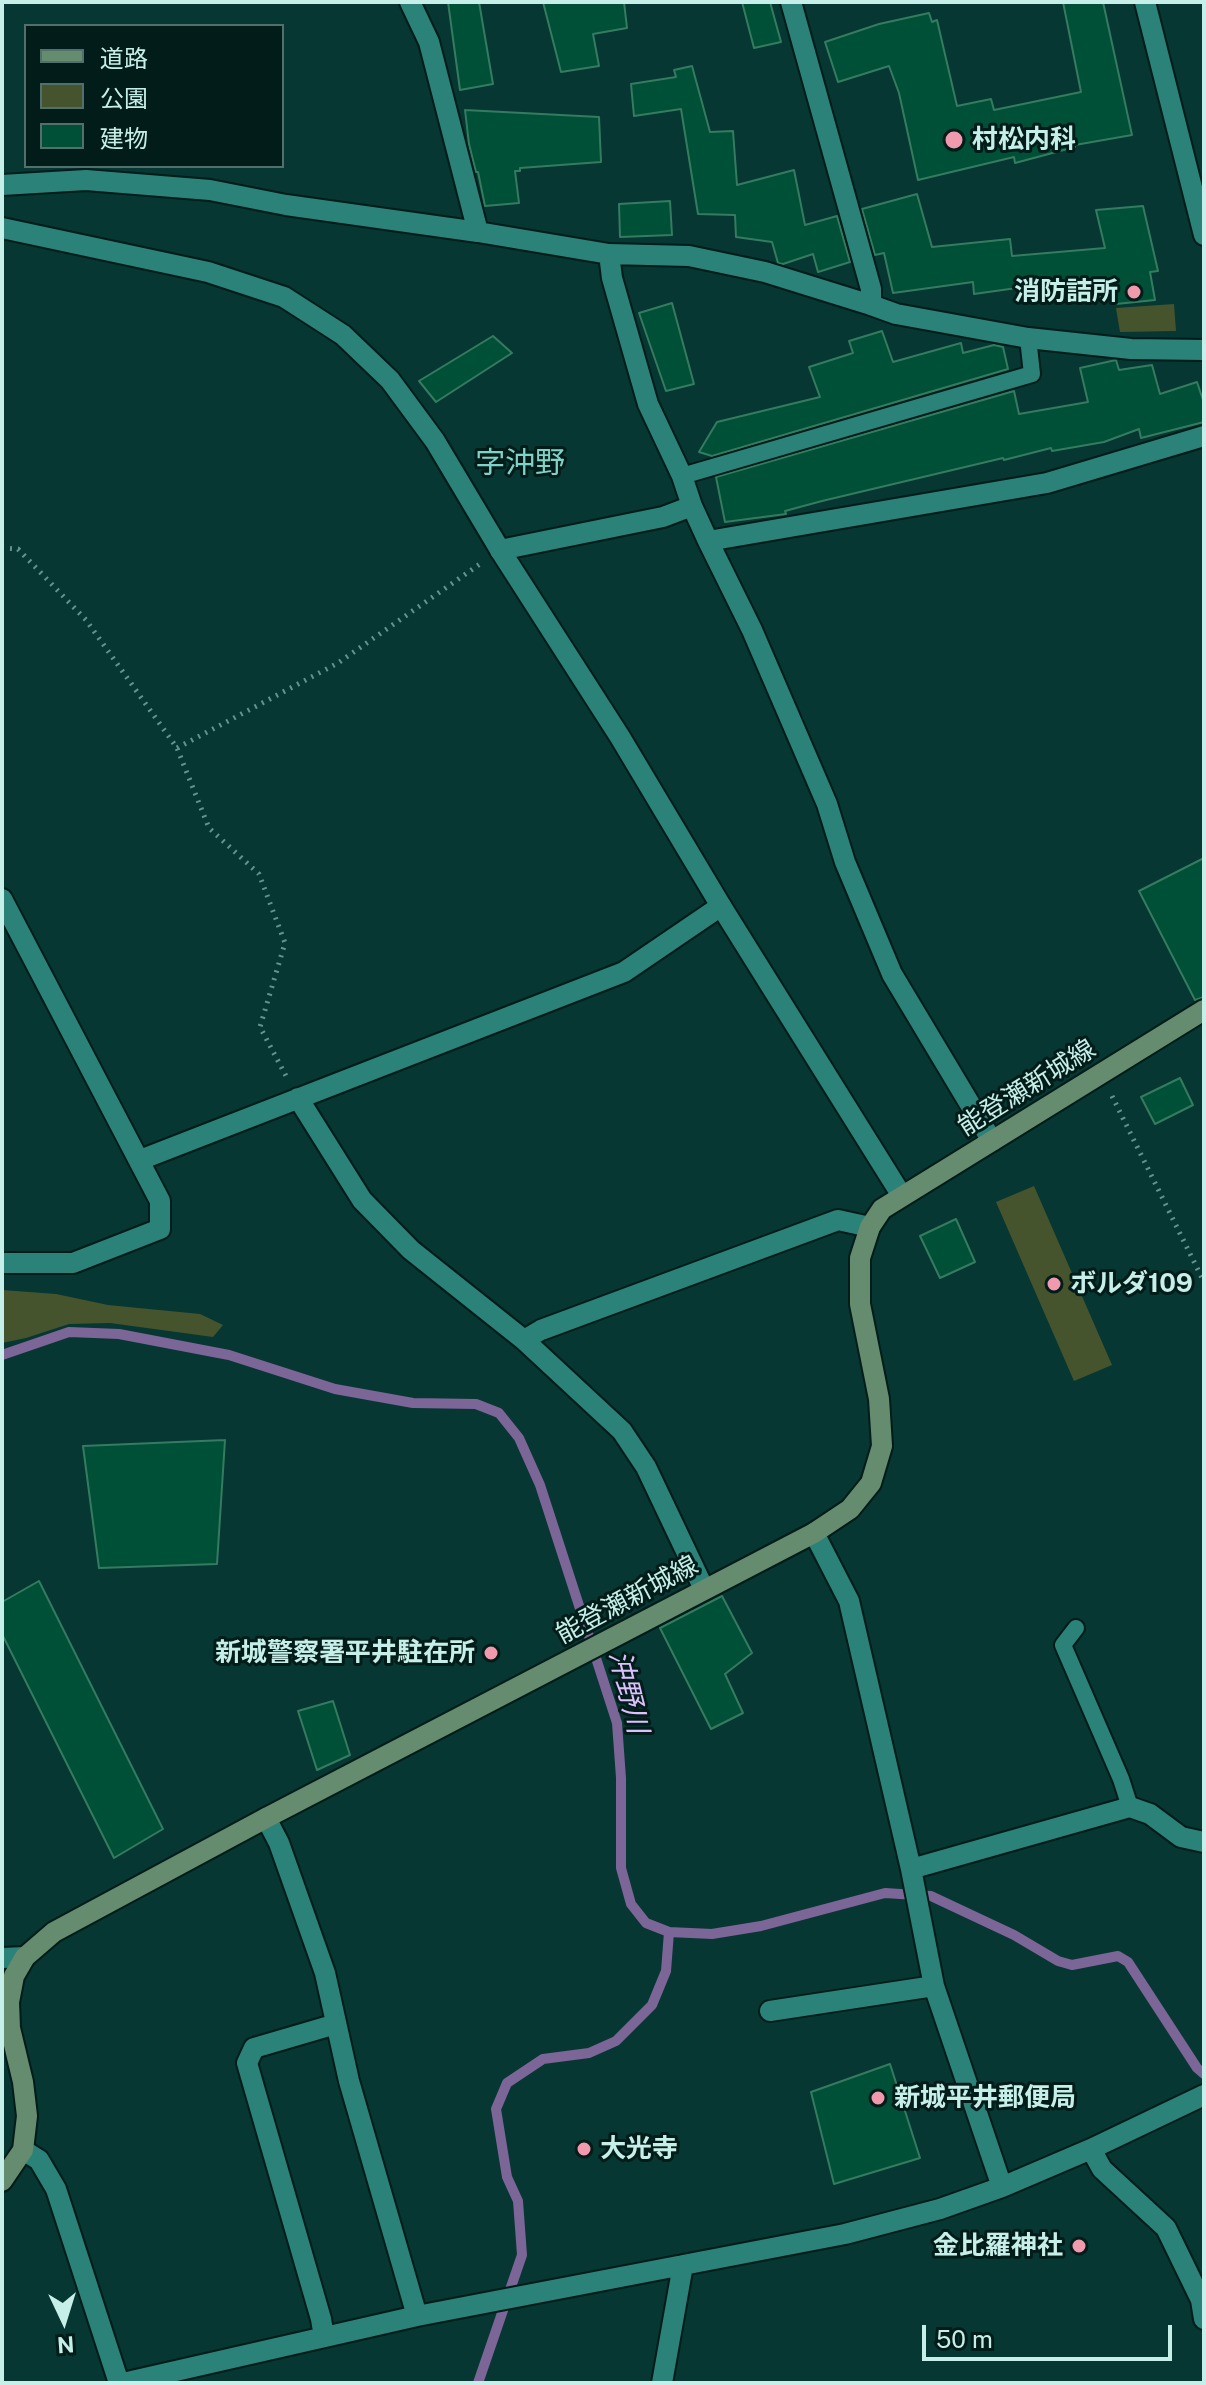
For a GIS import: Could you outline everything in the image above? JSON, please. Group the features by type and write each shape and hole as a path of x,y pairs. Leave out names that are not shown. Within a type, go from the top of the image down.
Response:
{"main road":[{"name":"能登瀬新城線","path":"2,2181 23,2150 27,2116 23,2082 10,2028 9,2002 14,1976 25,1957 54,1932 814,1533 850,1509 871,1483 882,1446 879,1399 860,1304 860,1258 870,1227 882,1209 1204,1010"}],"street":[{"path":"410,2 429,42 478,232"},
{"path":"791,2 871,289 871,305"},
{"path":"1145,2 1204,235"},
{"path":"2,185 86,180 210,190 286,205 609,254 689,256 765,272 896,314 1028,338 1131,349 1204,350"},
{"path":"2,228 208,272 284,297 343,335 390,380 435,441 902,1196"},
{"path":"609,254 612,278 648,404 708,541 752,630 827,804 845,862 892,974 992,1141"},
{"path":"708,541 1047,483 1204,436"},
{"path":"500,550 663,517 692,506"},
{"path":"2,899 160,1201 160,1229 73,1263 2,1263"},
{"path":"140,1160 624,972 721,906"},
{"path":"298,1098 362,1200 411,1250 524,1340 622,1431 646,1467 704,1589"},
{"path":"524,1340 541,1330 838,1220 870,1227"},
{"path":"814,1533 849,1601 911,1869 934,1986 1002,2187"},
{"path":"911,1869 1130,1807 1150,1814 1181,1837 1204,1842"},
{"path":"266,1818 279,1843 325,1973 349,2081 417,2316"},
{"path":"2,1958 25,1957"},
{"path":"770,2011 934,1986"},
{"path":"324,2337 247,2063 254,2048 336,2024"},
{"path":"23,2150 39,2160 56,2189 121,2383 417,2316 845,2234 940,2209 1002,2187 1091,2149 1204,2095"},
{"path":"1091,2149 1102,2169 1166,2228 1201,2300 1204,2319"},
{"path":"662,2383 683,2265"}],"lane":[{"path":"682,476 1032,374 1028,338"},
{"path":"1076,1628 1063,1645 1130,1807"}],"path":[{"path":"2,548 18,549 86,620 177,748 209,828 259,874 285,943 260,1027 298,1098"},
{"path":"177,748 338,663 500,550"},
{"path":"1100,1073 1204,1282"}],"green space":[{"path":"1174,304 1176,331 1120,332 1116,308"},
{"name":"ボルダ109","path":"1034,1186 1112,1365 1074,1381 996,1202"},
{"path":"2,1290 56,1294 108,1305 200,1314 223,1325 213,1337 110,1323 69,1324 2,1343"}],"building":[{"path":"448,2 479,2 493,84 460,90"},
{"path":"543,2 624,2 627,28 593,34 599,66 561,72"},
{"path":"742,2 770,2 781,42 754,48"},
{"path":"1063,2 1103,2 1132,135 1075,145 1015,163 1014,157 918,180 899,93 889,66 838,82 825,42 879,24 929,13 932,22 937,20 957,106 991,99 994,110 1081,92"},
{"path":"692,66 710,132 733,131 737,185 794,170 805,225 837,216 850,262 818,272 813,254 778,263 772,242 736,237 735,215 698,214 681,109 634,116 631,84 676,77 674,70"},
{"path":"465,110 599,117 601,162 520,168 520,171 515,171 519,203 485,206 469,144"},
{"path":"917,194 932,247 1010,239 1012,256 1105,248 1096,210 1143,206 1158,271 1150,272 1155,300 1116,304 1115,296 1039,301 1038,285 974,294 973,282 893,293 884,253 875,255 862,209"},
{"path":"670,201 672,235 620,237 619,204"},
{"path":"672,303 694,384 666,391 639,313"},
{"path":"882,331 893,362 961,343 963,353 994,345 1003,347 1008,369 712,456 699,452 717,422 820,397 809,367 853,353 849,341"},
{"path":"493,336 512,353 436,402 419,381"},
{"path":"1116,360 1119,370 1152,365 1160,394 1197,382 1204,403 1204,422 1141,438 1139,429 1104,442 1003,458 822,501 785,511 786,514 725,522 716,477 1014,391 1019,414 1088,402 1080,368"},
{"path":"1204,858 1204,997 1195,1000 1139,891"},
{"path":"1180,1078 1193,1105 1155,1124 1141,1097"},
{"path":"956,1219 975,1262 940,1278 920,1236"},
{"path":"225,1440 217,1564 99,1568 83,1446"},
{"path":"39,1581 163,1829 114,1858 2,1634 2,1602"},
{"path":"722,1596 752,1653 725,1674 743,1713 711,1729 660,1628"},
{"path":"333,1701 350,1755 317,1770 298,1711"},
{"path":"890,2064 920,2158 834,2184 811,2092"}],"waterway":[{"name":"沖野川","path":"2,1355 69,1332 119,1334 229,1355 335,1389 413,1403 476,1404 499,1413 519,1438 540,1485 617,1723 621,1778 621,1868 631,1904 646,1923 669,1932 712,1934 761,1926 885,1893 931,1896 1014,1935 1058,1961 1072,1965 1118,1956 1128,1962 1197,2068 1204,2074"},
{"name":"沖野川","path":"478,2383 522,2255 518,2201 507,2177 496,2109 507,2083 543,2059 589,2053 616,2041 652,2005 666,1971 669,1932"}],"place":[{"name":"村松内科","path":"954,140"},
{"name":"消防詰所","path":"1134,292"},
{"name":"ボルダ109","path":"1054,1284"},
{"name":"新城警察署平井駐在所","path":"491,1653"},
{"name":"新城平井郵便局","path":"878,2098"},
{"name":"大光寺","path":"584,2149"},
{"name":"金比羅神社","path":"1079,2246"}],"district":[{"name":"字沖野","path":"520,464"}]}
